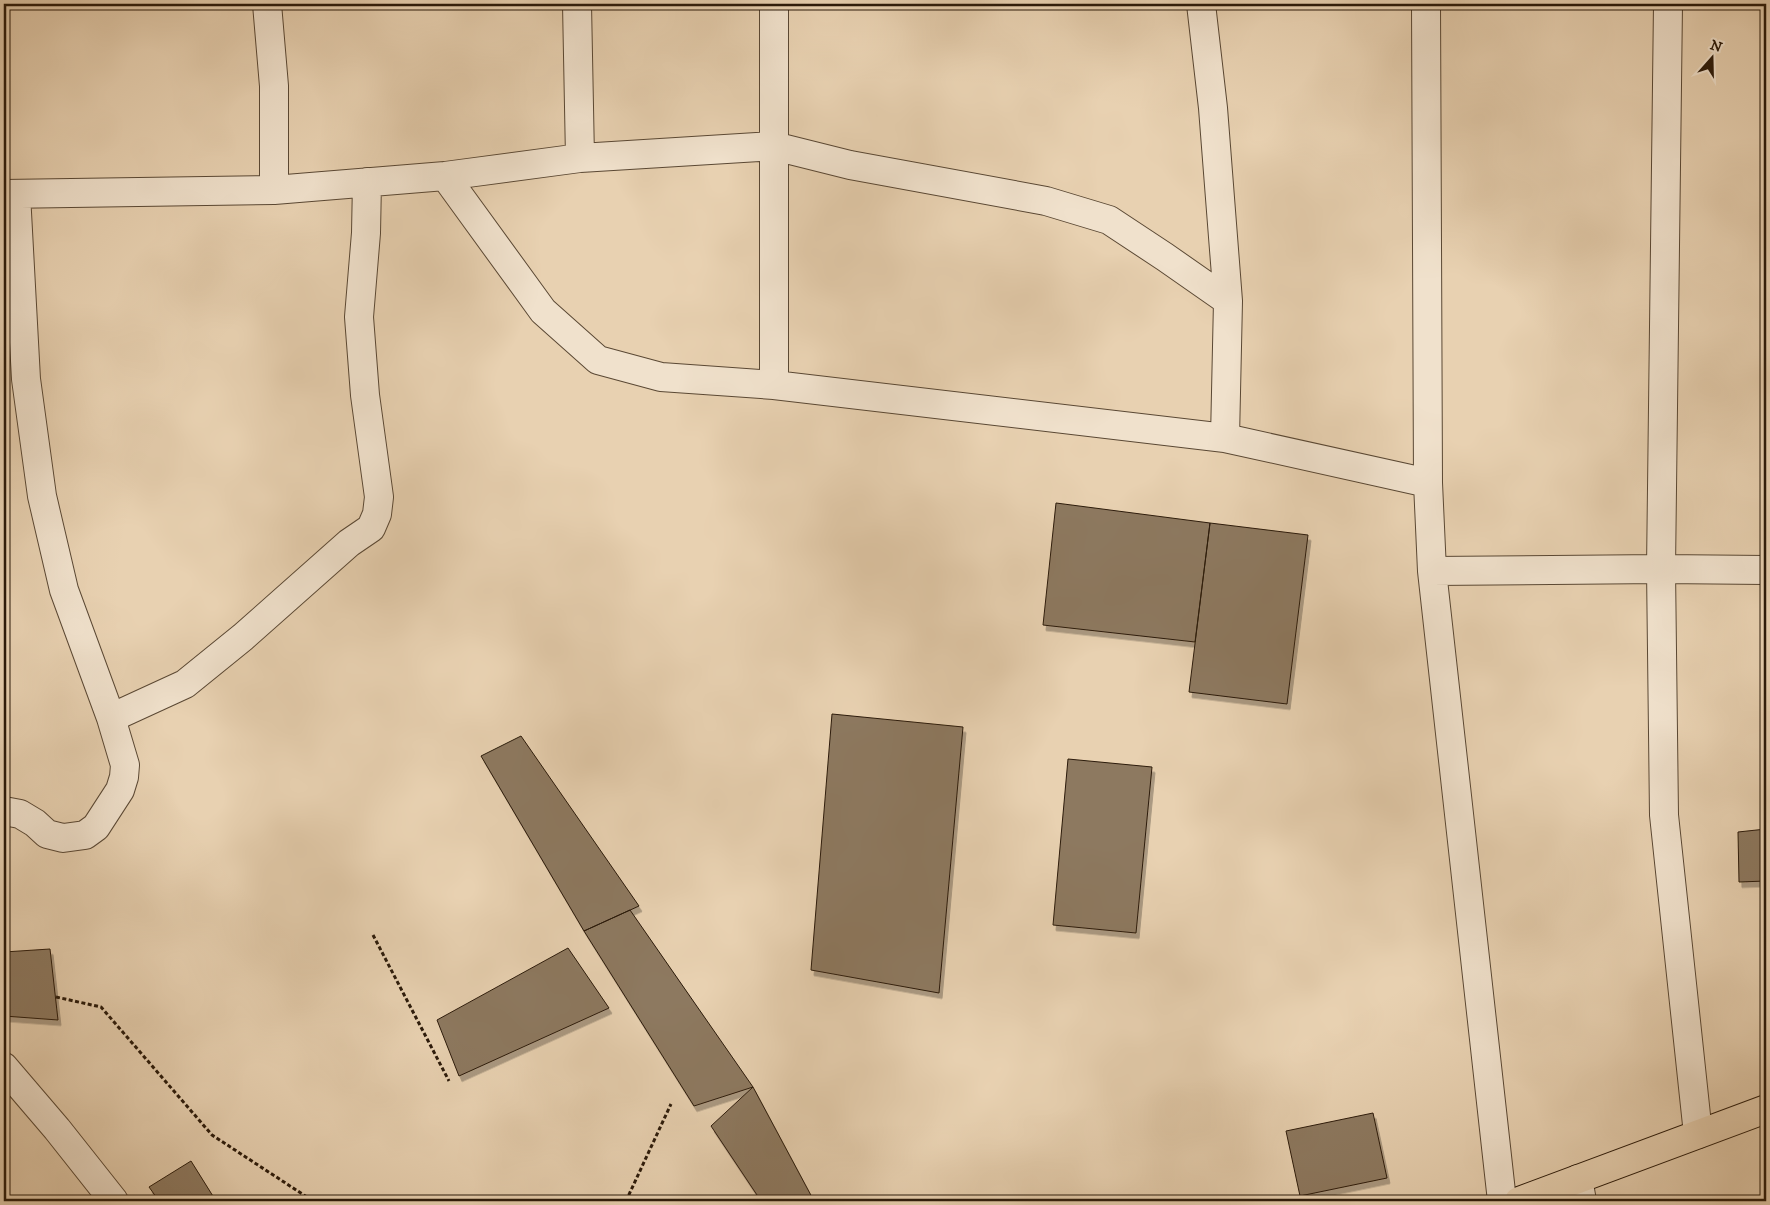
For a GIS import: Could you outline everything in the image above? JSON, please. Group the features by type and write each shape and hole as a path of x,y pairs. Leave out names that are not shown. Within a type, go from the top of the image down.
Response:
{"main road":[{"path":"1519,1201 1580,1190 1698,1134 1766,1109"}],"street":[{"path":"267,4 274,86 274,190"},
{"path":"576,4 580,158"},
{"path":"774,4 774,385"},
{"path":"1201,4 1214,108 1228,301 1225,438"},
{"path":"1426,4 1428,483 1432,571 1502,1201"},
{"path":"1668,4 1660,569 1664,815 1698,1134"},
{"path":"4,811 20,814 35,823 47,834 63,838 85,835 96,827 120,790 125,765 111,718 64,590 42,496 26,379 10,194 274,190 445,176 580,158 774,146 850,165 1046,201 1109,220 1165,256 1228,301"},
{"path":"445,176 543,311 598,360 661,378 774,385 1225,438 1428,483"},
{"path":"111,718 185,684 349,543 371,528 377,514 379,497 365,395 358,317 366,232 366,182"},
{"path":"1432,571 1766,570"},
{"path":"4,1067 57,1129 114,1201"}],"path":[{"path":"373,935 449,1081"},
{"path":"56,997 101,1007 212,1135 313,1201"},
{"path":"626,1201 672,1104"}],"building":[{"path":"1056,503 1210,523 1195,642 1043,625"},
{"path":"1210,523 1308,535 1287,704 1189,692"},
{"path":"832,714 963,727 939,993 811,970"},
{"path":"521,736 639,906 584,931 481,756"},
{"path":"1068,759 1152,767 1136,933 1053,925"},
{"path":"1766,829 1766,881 1739,882 1738,832"},
{"path":"630,910 753,1087 694,1106 584,931"},
{"path":"568,948 609,1008 459,1076 437,1020"},
{"path":"50,949 58,1020 4,1016 4,952"},
{"path":"753,1087 814,1201 761,1201 711,1126"},
{"path":"1373,1113 1387,1178 1300,1196 1286,1131"},
{"path":"191,1161 216,1201 159,1201 149,1187"}]}
